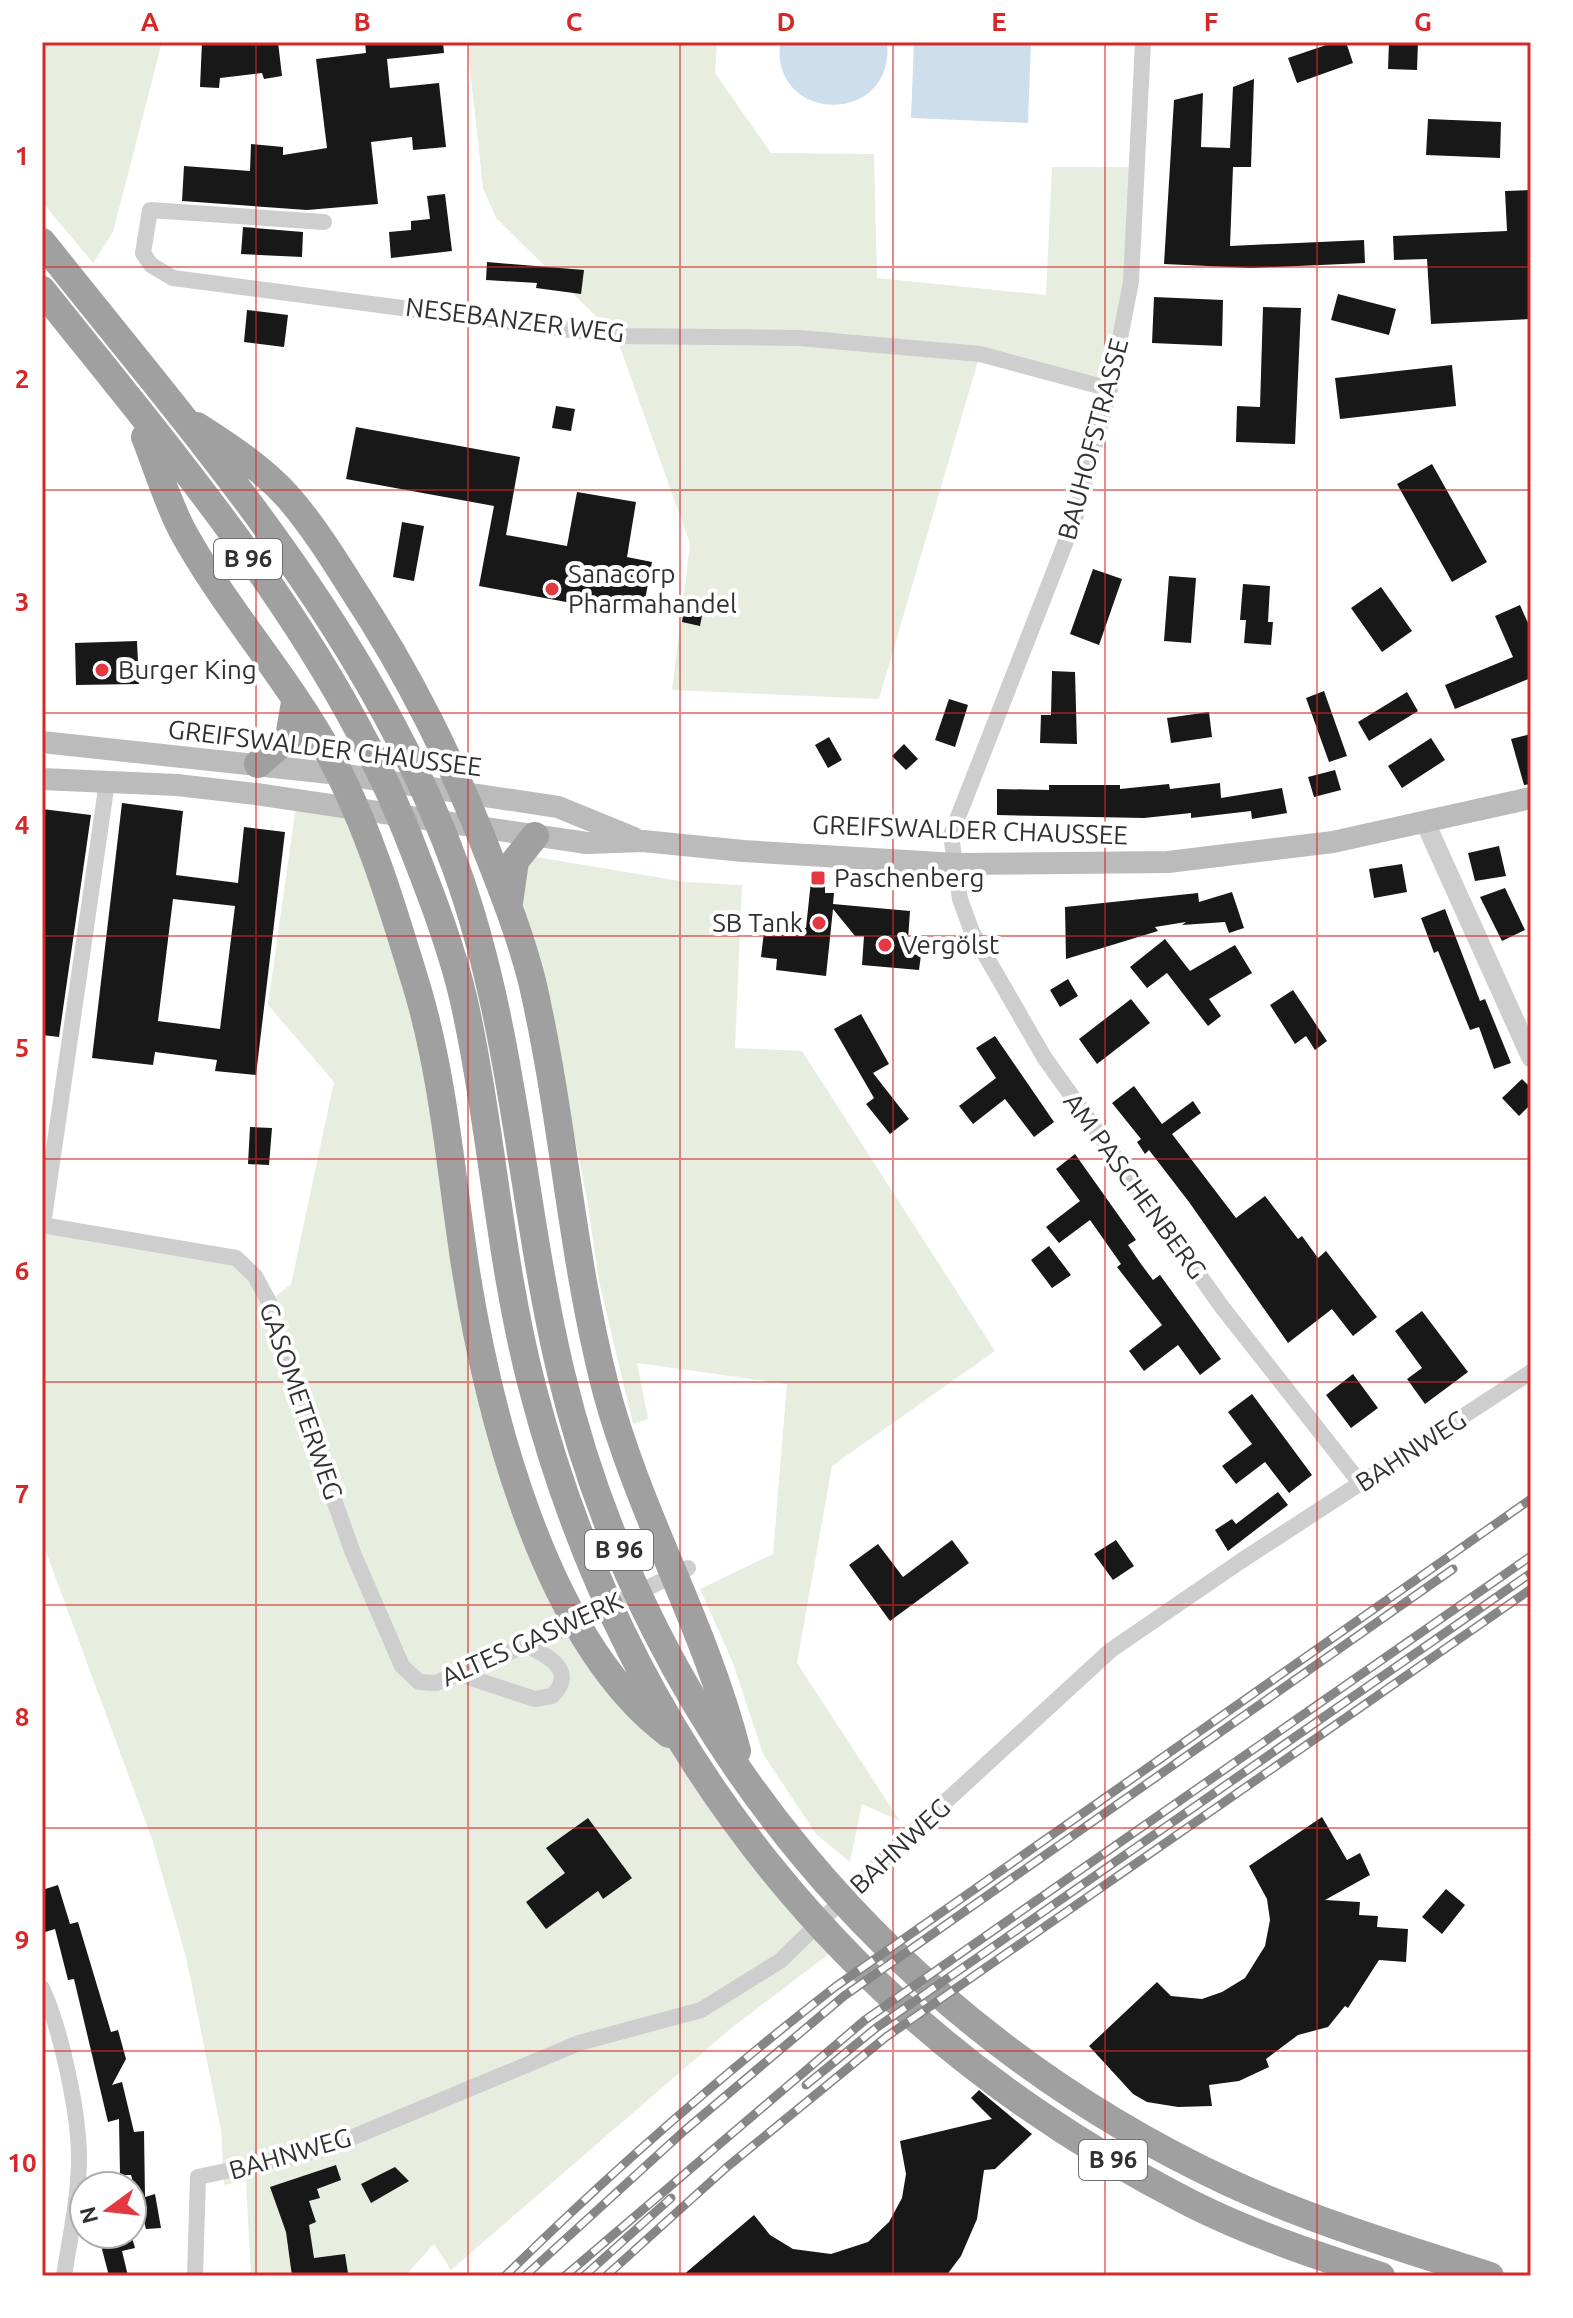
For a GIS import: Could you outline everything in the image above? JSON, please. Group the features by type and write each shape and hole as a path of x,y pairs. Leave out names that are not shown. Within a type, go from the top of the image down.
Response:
{"highway":[{"name":"B 96","path":"42,242 178,414 319,604 397,733 458,871 492,990 508,1064 547,1307 580,1441 628,1572 671,1659 742,1771 794,1844 874,1937 968,2022 1015,2058 1163,2149 1230,2183 1342,2228 1490,2276"},
{"name":"B 96","path":"42,290 279,600 319,660 404,825 463,995 517,1313 544,1432 578,1533 613,1612 680,1741 765,1861 819,1927 897,2004 963,2059 1043,2117 1196,2206 1331,2260 1381,2276"},
{"path":"131,403 181,527 295,702 339,774 354,807 389,898 419,997 442,1098 476,1320 515,1474 574,1620 618,1685 648,1718 680,1741"},
{"path":"178,414 251,463 289,498 378,629 437,731 464,793 509,904 545,1045 585,1300 629,1467 711,1661 742,1771"},
{"path":"258,764 289,737 295,702"},
{"path":"509,904 515,861 535,836"}],"main road":[{"name":"GREIFSWALDER CHAUSSEE","path":"42,742 339,774 558,807 643,841"},
{"name":"GREIFSWALDER CHAUSSEE","path":"42,779 177,785 354,807 587,843 643,841 743,851 956,864 1179,861 1428,831 1531,798"}],"street":[{"name":"BAUHOFSTRASSE","path":"956,864 951,835 1075,518 1110,389 1131,282 1143,42"},
{"name":"NESEBANZER WEG","path":"324,222 150,210 143,253 151,265 173,278 616,336 799,338 980,354 1110,389"},
{"name":"GASOMETERWEG","path":"107,782 42,1225 236,1258 255,1276 269,1302 287,1368 353,1553 402,1666 419,1682"},
{"path":"1428,831 1531,1057"},
{"name":"AM PASCHENBERG","path":"956,864 960,899 972,932 1044,1057 1222,1307 1361,1484"},
{"name":"BAHNWEG","path":"195,2276 198,2177 322,2150 579,2043 701,2010 780,1961 908,1836 1111,1650 1531,1372"},
{"name":"ALTES GASWERK","path":"419,1682 436,1683 458,1674 688,1568"},
{"path":"458,1674 535,1699 552,1696 561,1683 561,1668 553,1658 526,1645"},
{"path":"42,1989 69,2084 79,2157 64,2276"}],"shaded area":[{"path":"42,42 162,42 113,232 93,263 42,202"},
{"path":"467,42 717,42 715,73 771,153 874,154 877,278 1046,295 1052,167 1137,167 1131,282 1110,389 980,354 879,699 672,690 690,544 616,336 496,218 483,188"},
{"path":"297,799 354,807 389,898 466,1269 565,1601 838,1947 729,2030 451,2270 434,2244 405,2276 251,2276 246,2181 224,2185 221,2130 186,1957 152,1839 42,1541 42,1225 236,1258 270,1301 291,1284 334,1082 268,1005"},
{"path":"536,857 686,882 742,885 735,1048 802,1051 995,1351 832,1466 797,1663 900,1821 862,1804 850,1862 816,1834 763,1754 733,1663 700,1589 773,1554 787,1384 637,1363 648,1419 633,1424 599,1281 587,1199 546,995 522,905 528,860"}],"water":[{"path":"780,42 887,42 885,70 873,89 854,101 833,105 812,101 794,89 782,69"},
{"path":"914,42 1031,42 1028,123 911,118"}],"building":[{"path":"202,42 278,42 282,76 264,79 262,73 220,78 219,88 200,87"},
{"path":"365,42 443,42 444,53 387,59 390,88 439,83 446,147 413,150 412,137 371,142 378,204 307,210 182,201 184,166 250,171 251,144 283,147 283,155 327,148 316,59 366,53"},
{"path":"1335,42 1346,42 1353,63 1297,83 1288,58"},
{"path":"1389,42 1418,42 1417,70 1388,69"},
{"path":"1254,79 1251,167 1233,167 1230,246 1364,240 1365,263 1251,268 1164,264 1174,100 1203,93 1201,147 1230,148 1233,87"},
{"path":"1428,119 1501,122 1500,158 1426,155"},
{"path":"1531,190 1531,319 1431,324 1427,259 1394,260 1393,236 1507,231 1505,191"},
{"path":"445,194 452,251 391,258 389,232 411,230 411,221 430,219 427,196"},
{"path":"243,227 303,232 302,257 241,254"},
{"path":"487,262 584,270 581,294 536,288 537,283 486,280"},
{"path":"1338,294 1396,309 1389,335 1331,320"},
{"path":"1154,297 1223,300 1222,346 1152,343"},
{"path":"1263,307 1301,308 1295,444 1236,442 1237,406 1260,407"},
{"path":"247,310 288,315 284,347 244,342"},
{"path":"1452,365 1456,406 1340,419 1335,378"},
{"path":"556,406 575,409 571,431 552,428"},
{"path":"356,427 520,457 506,535 567,546 577,492 636,502 627,557 652,562 642,616 479,586 494,506 346,479"},
{"path":"1432,464 1487,562 1452,582 1397,484"},
{"path":"402,522 424,526 414,581 393,577"},
{"path":"1093,569 1122,579 1099,645 1070,634"},
{"path":"1169,576 1196,578 1191,643 1164,641"},
{"path":"1243,584 1270,586 1268,622 1273,622 1271,645 1244,643 1246,620 1240,620"},
{"path":"1381,587 1412,631 1382,652 1351,608"},
{"path":"686,596 705,600 700,626 682,622"},
{"path":"1520,605 1531,630 1531,678 1455,709 1445,685 1513,657 1495,616"},
{"path":"137,641 139,684 76,685 75,643"},
{"path":"1052,671 1075,672 1077,744 1040,743 1041,715 1051,715"},
{"path":"1324,691 1347,756 1329,762 1306,698"},
{"path":"1407,692 1418,711 1369,741 1358,722"},
{"path":"949,699 968,705 955,747 935,740"},
{"path":"1209,712 1212,737 1171,743 1167,718"},
{"path":"1531,734 1531,784 1524,785 1511,739"},
{"path":"829,737 842,760 828,768 815,745"},
{"path":"1431,738 1445,760 1402,788 1388,766"},
{"path":"904,744 918,759 906,770 892,756"},
{"path":"1335,770 1341,790 1314,797 1308,777"},
{"path":"1220,783 1221,798 1282,788 1287,813 1252,819 1251,811 1191,818 1191,813 1144,818 997,815 997,789 1049,790 1049,785 1120,785 1120,789 1169,784 1170,789"},
{"path":"122,803 183,811 176,875 238,883 244,827 285,832 256,1075 215,1071 217,1060 155,1052 153,1065 92,1058","holes":["173,899 235,906 220,1029 158,1021"]},
{"path":"42,809 91,815 59,1037 42,1035"},
{"path":"1499,846 1506,876 1475,881 1468,853"},
{"path":"1402,864 1407,892 1374,898 1369,869"},
{"path":"811,881 825,881 825,893 834,893 833,904 910,911 907,954 921,955 919,970 862,965 864,936 855,936 833,909 826,976 776,970 777,959 761,957 765,923 806,928"},
{"path":"1505,888 1525,930 1502,941 1480,897"},
{"path":"1232,892 1244,928 1229,933 1225,922 1182,925 1186,922 1155,927 1158,931 1066,959 1065,907 1198,893 1199,902"},
{"path":"1445,909 1480,1001 1485,999 1511,1063 1494,1069 1479,1027 1470,1030 1438,951 1434,953 1421,918"},
{"path":"1165,939 1190,971 1235,945 1252,973 1209,999 1221,1016 1208,1026 1167,973 1147,988 1130,967"},
{"path":"1068,979 1078,996 1060,1007 1050,990"},
{"path":"1293,990 1327,1041 1315,1050 1306,1036 1295,1044 1270,1005"},
{"path":"1131,999 1150,1023 1097,1064 1079,1039"},
{"path":"861,1014 889,1064 873,1073 909,1119 890,1134 866,1104 874,1098 834,1029"},
{"path":"995,1036 1054,1122 1034,1137 1005,1099 973,1124 959,1106 996,1078 976,1048"},
{"path":"1522,1079 1531,1088 1531,1104 1519,1116 1502,1098"},
{"path":"1134,1086 1162,1124 1193,1101 1201,1113 1172,1134 1236,1218 1265,1196 1298,1239 1302,1236 1318,1258 1326,1251 1377,1317 1353,1336 1332,1309 1288,1343 1189,1202 1149,1150 1145,1154 1137,1142 1141,1139 1112,1103"},
{"path":"250,1127 272,1128 269,1165 248,1164"},
{"path":"1075,1154 1136,1240 1128,1245 1141,1264 1153,1280 1160,1275 1221,1359 1200,1375 1178,1345 1144,1371 1129,1351 1162,1325 1117,1267 1121,1264 1090,1220 1059,1243 1046,1227 1080,1201 1056,1169"},
{"path":"1049,1246 1071,1275 1052,1288 1031,1260"},
{"path":"1422,1311 1468,1372 1425,1404 1407,1379 1422,1368 1395,1331"},
{"path":"1353,1374 1378,1408 1351,1428 1326,1395"},
{"path":"1252,1394 1312,1475 1289,1493 1265,1462 1236,1484 1222,1466 1252,1444 1228,1412"},
{"path":"1278,1492 1288,1505 1228,1551 1215,1530 1232,1519 1236,1524"},
{"path":"952,1540 969,1563 890,1621 849,1565 878,1544 903,1577"},
{"path":"1116,1540 1134,1566 1113,1580 1094,1554"},
{"path":"1322,1817 1347,1860 1360,1853 1370,1875 1325,1900 1360,1902 1359,1915 1378,1916 1377,1927 1408,1929 1406,1962 1379,1960 1348,2008 1345,2006 1328,2027 1298,2035 1266,2059 1269,2067 1239,2081 1209,2085 1212,2106 1178,2107 1147,2102 1133,2094 1089,2046 1157,1982 1171,1996 1202,1999 1222,1992 1245,1978 1265,1946 1270,1920 1267,1899 1249,1866"},
{"path":"588,1818 632,1878 603,1899 598,1891 546,1929 526,1902 565,1873 546,1848"},
{"path":"58,1885 70,1924 78,1922 111,2032 118,2030 126,2059 112,2085 122,2082 134,2132 144,2131 145,2170 120,2170 119,2119 108,2122 74,1979 68,1980 55,1929 42,1933 42,1890"},
{"path":"1446,1889 1465,1905 1442,1934 1422,1917"},
{"path":"979,2090 1032,2134 995,2169 984,2170 977,2219 961,2256 946,2276 682,2276 754,2215 770,2235 793,2249 831,2254 868,2242 889,2222 902,2198 906,2174 900,2141 992,2119 971,2098"},
{"path":"336,2165 341,2180 317,2189 320,2198 309,2201 316,2222 309,2225 314,2258 345,2254 348,2273 292,2276 286,2232 270,2187"},
{"path":"395,2167 409,2181 371,2203 361,2184"},
{"path":"155,2194 161,2228 148,2229 148,2196"},
{"path":"102,2250 126,2250 122,2251 128,2276 109,2276"}],"railway":[{"path":"505,2276 666,2127 835,1987 1531,1499"},
{"path":"565,2276 865,2020 1531,1556"},
{"path":"525,2276 684,2131 844,1996 1453,1569"},
{"path":"806,2085 876,2028 1531,1573"},
{"path":"606,2276 727,2167 886,2037 1531,1589"},
{"path":"584,2276 671,2198"}],"place":[{"name":"Sanacorp Pharmahandel","path":"552,589"},
{"name":"Burger King","path":"102,670"},
{"name":"Paschenberg","path":"818,878"},
{"name":"SB Tank","path":"819,923"},
{"name":"Vergölst","path":"885,945"}]}
